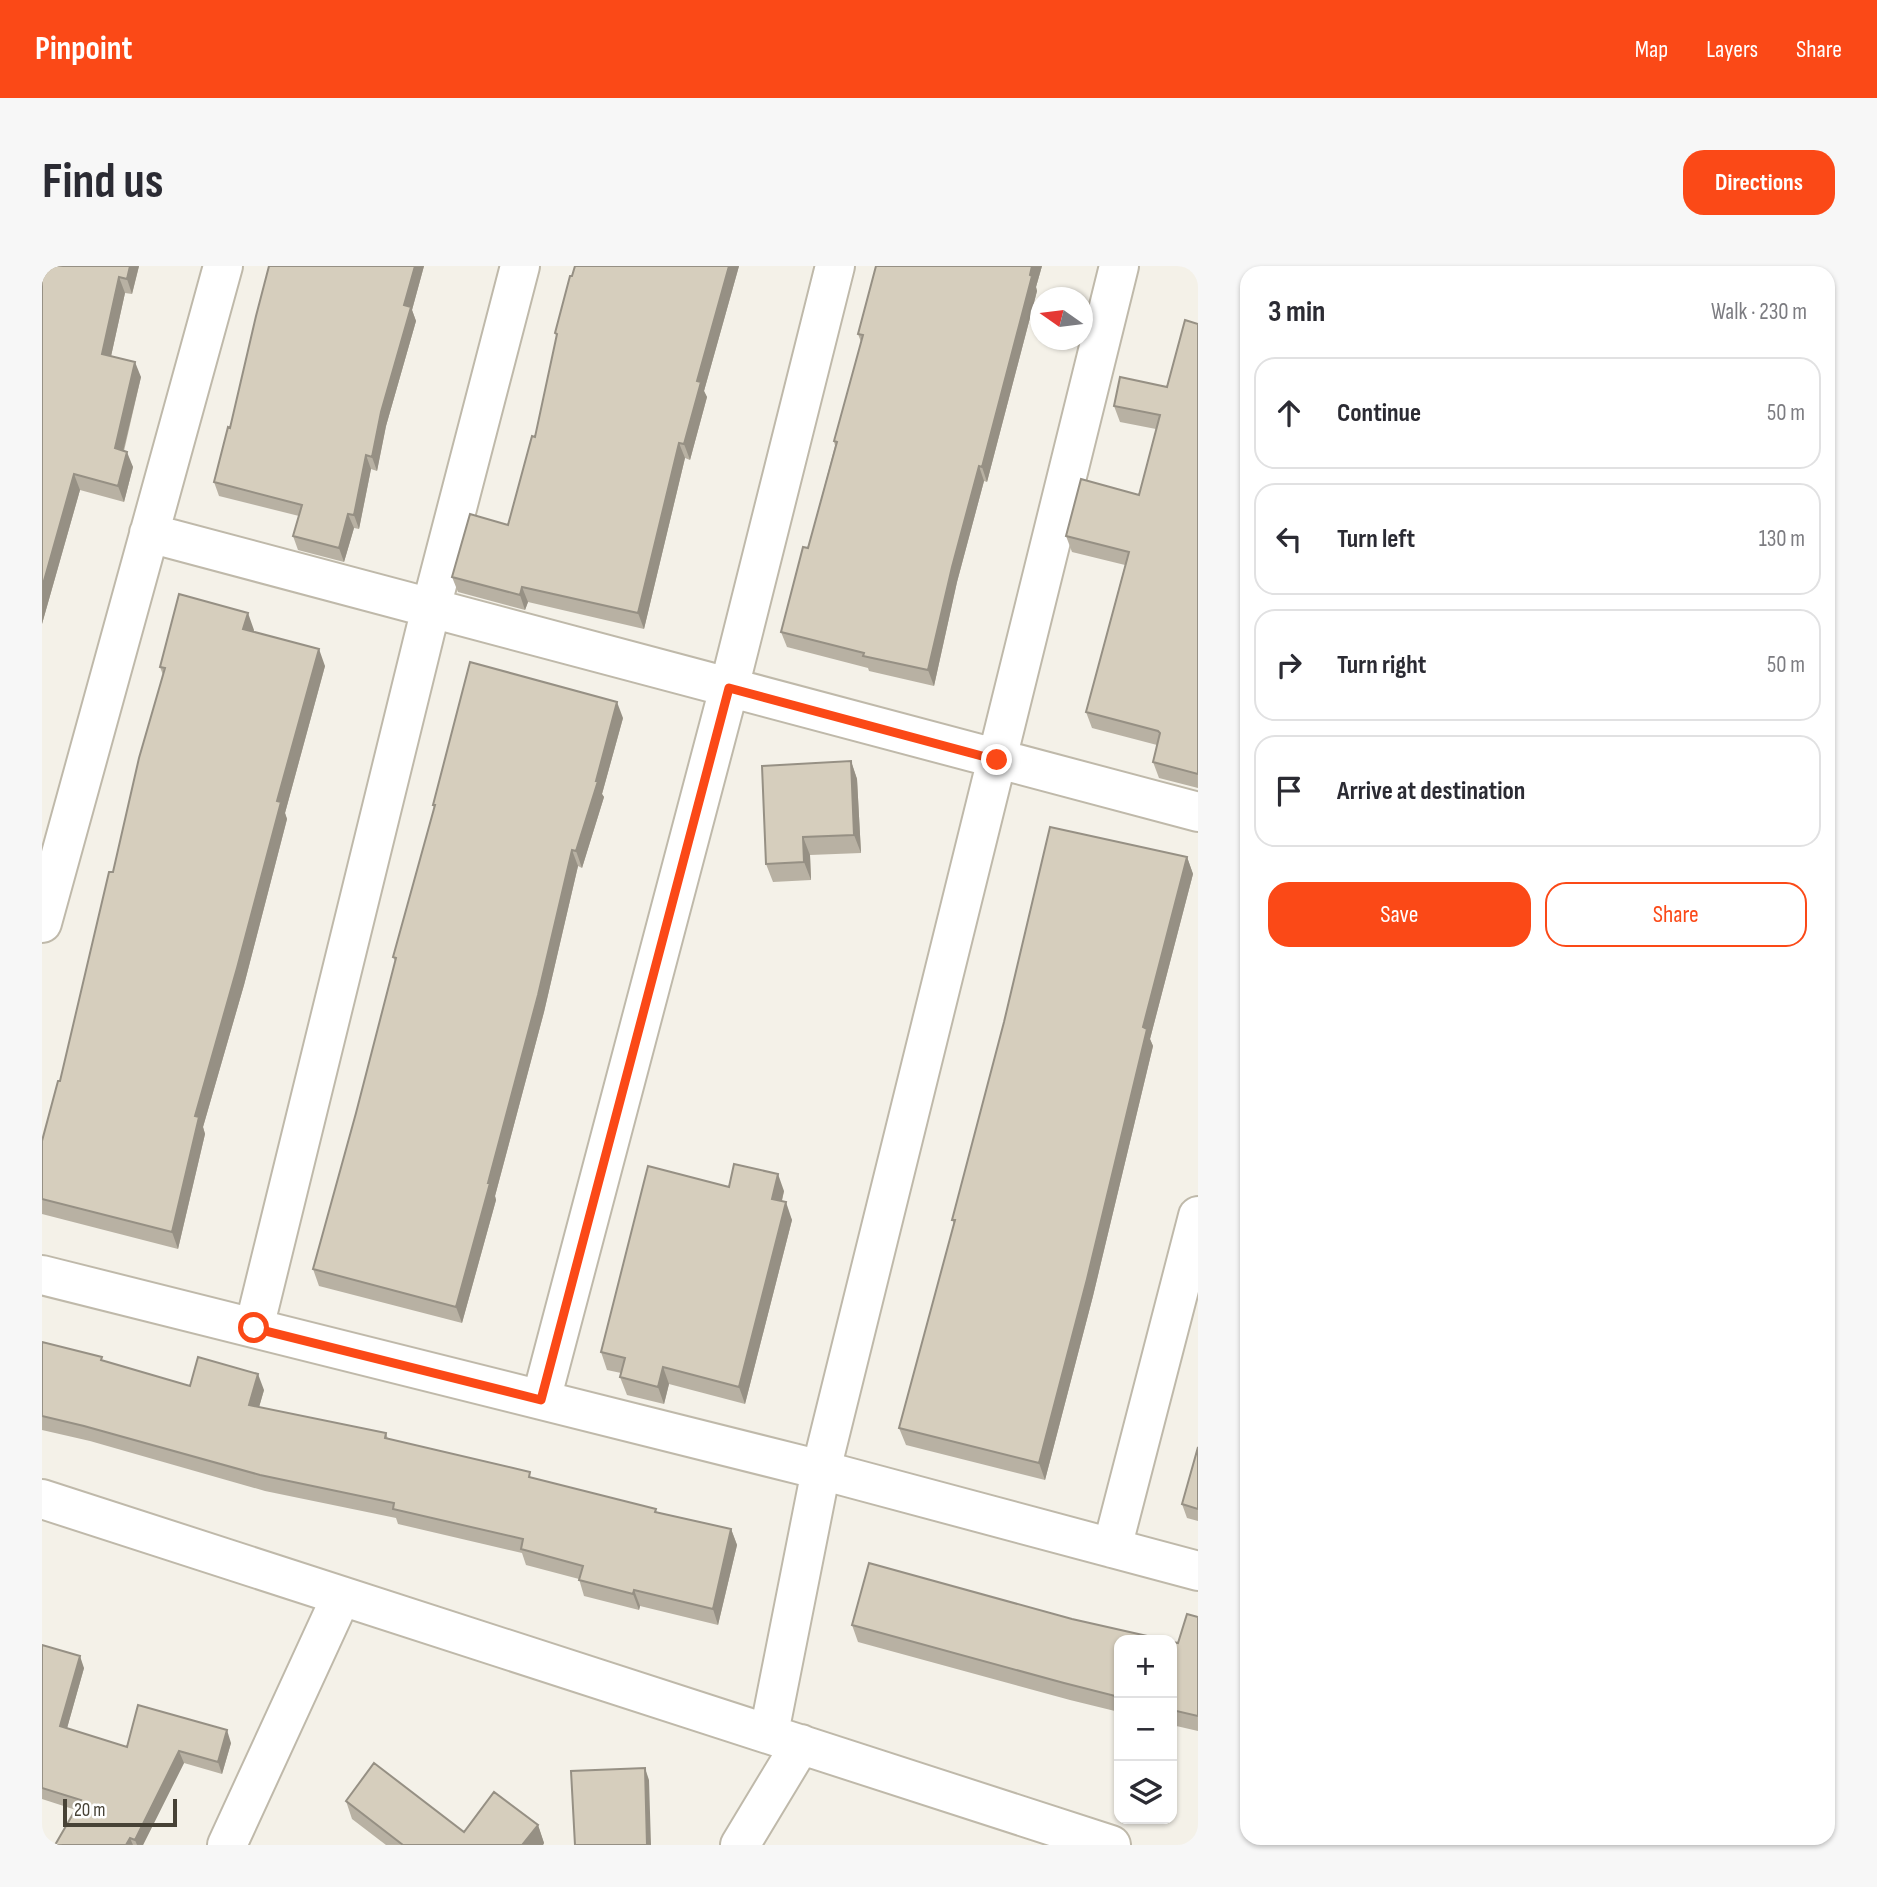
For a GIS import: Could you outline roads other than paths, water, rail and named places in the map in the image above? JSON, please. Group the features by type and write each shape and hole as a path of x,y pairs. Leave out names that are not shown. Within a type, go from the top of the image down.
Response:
{"street":[{"path":"42,923 223,266"},
{"path":"254,1328 431,608 520,266"},
{"path":"541,1400 729,688 835,266"},
{"path":"740,1845 785,1738 821,1470 1119,266"},
{"path":"149,533 1198,812"},
{"path":"1112,1548 1198,1216"},
{"path":"42,1275 821,1470 1198,1571"},
{"path":"42,1499 1111,1845"},
{"path":"227,1845 341,1597"}]}
